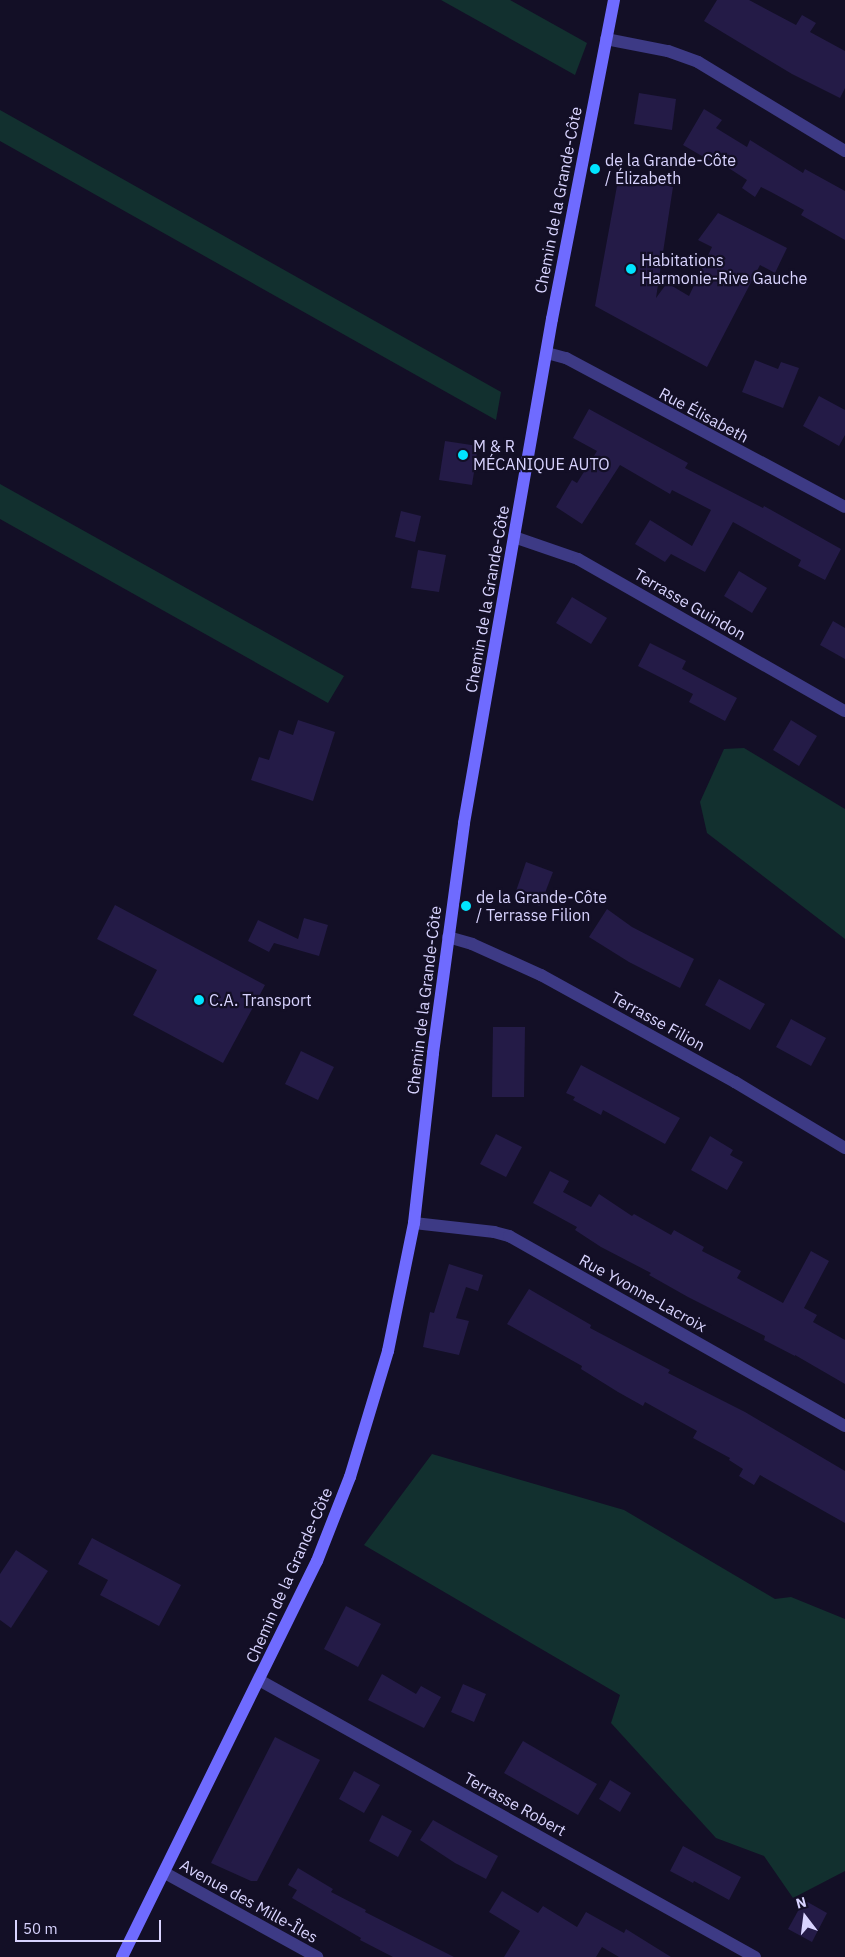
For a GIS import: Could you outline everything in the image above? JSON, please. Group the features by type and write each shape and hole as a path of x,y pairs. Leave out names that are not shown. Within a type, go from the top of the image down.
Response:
{"main road":[{"name":"Chemin de la Grande-Côte","path":"122,1957 165,1873 320,1554 355,1463 390,1344 414,1223 448,937 464,823 547,353 614,0"}],"street":[{"path":"606,39 668,51 698,62 845,151"},
{"name":"Rue Élisabeth","path":"547,353 566,358 845,507"},
{"name":"Terrasse Guindon","path":"514,537 584,562 845,711"},
{"name":"Terrasse Filion","path":"448,937 472,944 541,975 735,1082 845,1148"},
{"name":"Rue Yvonne-Lacroix","path":"414,1223 494,1232 509,1236 845,1426"},
{"name":"Terrasse Robert","path":"259,1680 755,1957"},
{"name":"Avenue des Mille-Îles","path":"165,1873 318,1957"}],"green space":[{"path":"441,0 510,0 587,43 575,75"},
{"path":"0,110 501,392 496,420 0,141"},
{"path":"0,484 344,676 328,703 0,519"},
{"path":"744,748 845,809 845,939 707,833 700,802 724,749"},
{"path":"432,1454 624,1510 775,1599 791,1597 845,1619 845,1871 793,1898 764,1856 716,1838 611,1723 620,1695 364,1545"}],"building":[{"path":"717,0 749,0 796,25 802,15 816,23 810,32 845,51 845,88 840,98 792,74 704,21"},
{"path":"639,93 676,99 672,130 634,124"},
{"path":"704,109 722,120 716,128 747,147 750,140 803,173 805,169 845,191 845,240 801,215 804,210 761,187 755,197 742,188 747,180 721,163 719,166 683,145"},
{"name":"Habitations Harmonie-Rive Gauche","path":"619,175 673,187 656,298 667,283 689,296 712,247 698,240 718,213 787,248 775,273 760,265 707,367 595,306"},
{"path":"755,360 778,369 781,362 799,368 783,408 742,392"},
{"path":"819,396 845,410 845,435 839,446 803,426"},
{"path":"589,409 688,463 685,468 763,508 764,506 841,549 825,580 798,566 801,560 733,522 705,572 671,554 665,562 635,544 650,520 692,546 711,510 672,490 670,494 620,465 582,524 556,507 572,480 577,483 597,451 573,438"},
{"path":"445,441 478,446 472,485 439,480"},
{"path":"401,511 421,516 415,542 395,537"},
{"path":"418,550 446,555 439,592 411,588"},
{"path":"739,571 767,588 752,613 724,596"},
{"path":"572,597 607,618 591,644 556,623"},
{"path":"833,621 845,628 845,659 820,645"},
{"path":"650,643 686,661 682,669 737,698 725,721 689,702 693,694 638,666"},
{"path":"298,720 335,732 313,801 251,780 259,757 269,760 279,730 293,735"},
{"path":"791,720 817,736 799,766 773,750"},
{"path":"526,862 553,872 540,906 514,897"},
{"name":"C.A. Transport","path":"115,905 265,985 223,1063 133,1015 157,970 97,939"},
{"path":"607,909 632,927 694,959 680,988 629,962 589,937"},
{"path":"304,918 328,925 319,956 274,943 269,952 248,941 258,920 298,939"},
{"path":"719,979 765,1004 750,1030 705,1005"},
{"path":"791,1019 826,1038 811,1066 776,1047"},
{"path":"493,1027 525,1027 524,1097 492,1097"},
{"path":"301,1051 334,1067 318,1100 285,1084"},
{"path":"581,1065 680,1118 665,1144 603,1110 601,1115 573,1100 575,1097 566,1093"},
{"path":"496,1134 522,1147 506,1177 480,1164"},
{"path":"710,1136 733,1150 730,1155 743,1162 727,1190 691,1170"},
{"path":"550,1171 569,1181 563,1192 591,1207 599,1194 632,1216 634,1214 671,1235 674,1230 704,1247 702,1251 741,1271 737,1278 783,1303 811,1251 829,1261 804,1308 817,1315 813,1322 845,1340 845,1384 795,1355 764,1340 765,1336 649,1275 651,1273 601,1247 575,1230 577,1227 533,1203"},
{"path":"449,1264 483,1275 478,1291 466,1287 456,1318 469,1321 459,1355 423,1347 430,1312 434,1313"},
{"path":"529,1289 591,1325 590,1328 670,1370 668,1373 745,1412 845,1471 845,1523 760,1475 754,1485 739,1476 743,1469 729,1460 730,1458 693,1438 697,1431 645,1402 643,1406 618,1392 581,1369 582,1366 507,1324"},
{"path":"92,1538 181,1585 159,1626 100,1595 108,1580 78,1564"},
{"path":"16,1550 48,1571 11,1628 0,1620 0,1574"},
{"path":"346,1606 381,1624 358,1667 324,1649"},
{"path":"382,1674 416,1694 421,1686 441,1697 424,1728 368,1700"},
{"path":"463,1684 486,1694 474,1722 451,1712"},
{"path":"275,1737 320,1760 257,1881 251,1881 211,1863"},
{"path":"523,1741 597,1784 578,1815 504,1773"},
{"path":"354,1771 380,1785 364,1813 339,1799"},
{"path":"610,1780 631,1793 620,1812 599,1799"},
{"path":"382,1815 412,1831 398,1857 369,1841"},
{"path":"433,1820 498,1856 486,1879 455,1863 420,1840"},
{"path":"683,1846 741,1877 729,1900 694,1881 693,1883 670,1871"},
{"path":"298,1868 333,1889 331,1892 366,1910 365,1912 454,1957 393,1957 360,1940 361,1938 292,1898 297,1890 288,1885"},
{"path":"502,1891 538,1913 543,1906 577,1927 586,1912 624,1933 626,1929 671,1957 619,1957 602,1947 596,1957 504,1957 520,1931 489,1912"},
{"path":"804,1900 827,1913 812,1942 788,1929"}],"place":[{"name":"de la Grande-Côte / Élizabeth","path":"595,169"},
{"name":"Habitations Harmonie-Rive Gauche","path":"631,269"},
{"name":"M & R MÉCANIQUE AUTO","path":"463,455"},
{"name":"de la Grande-Côte / Terrasse Filion","path":"466,906"},
{"name":"C.A. Transport","path":"199,1000"}]}
